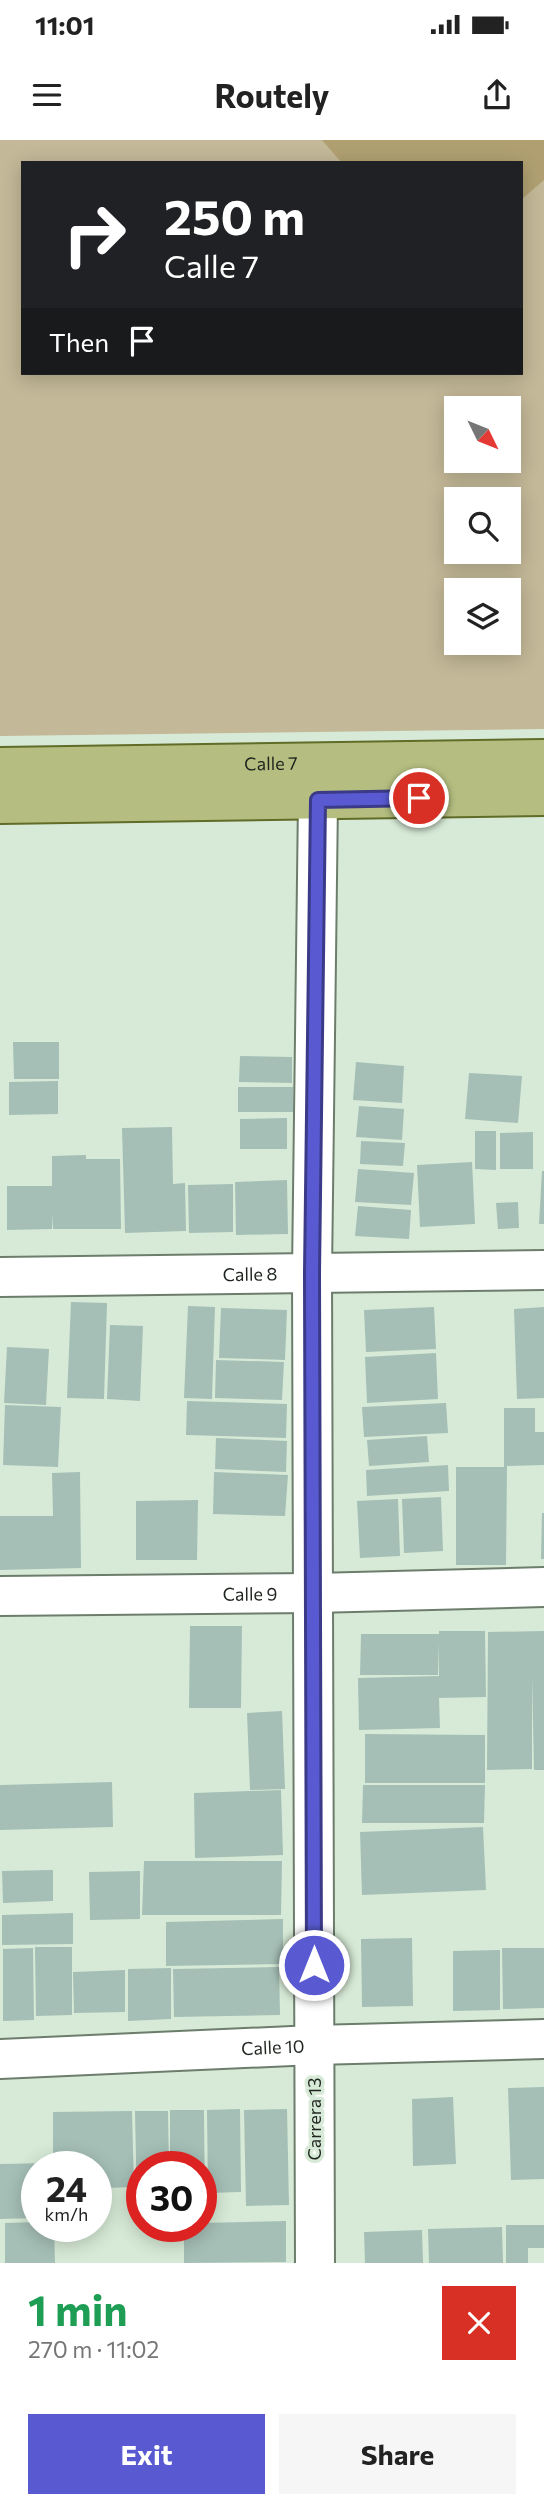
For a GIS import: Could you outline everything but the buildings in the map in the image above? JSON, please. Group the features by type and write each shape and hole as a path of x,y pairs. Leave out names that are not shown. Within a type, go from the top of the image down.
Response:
{"main road":[{"name":"Calle 7","path":"0,767 544,759"},
{"name":"Calle 7","path":"0,804 544,796"}],"street":[{"name":"Carrera 13","path":"315,2263 312,1273 318,800"},
{"name":"Calle 8","path":"0,1277 544,1270"},
{"name":"Calle 9","path":"0,1596 544,1587"},
{"name":"Calle 10","path":"0,2059 314,2045 544,2039"}],"shaded area":[{"path":"0,140 544,140 544,729 0,736"},
{"path":"322,140 544,140 544,180 523,198 523,161 340,161"}],"route":[{"path":"314,1965 312,1273 318,800 419,798"}]}
